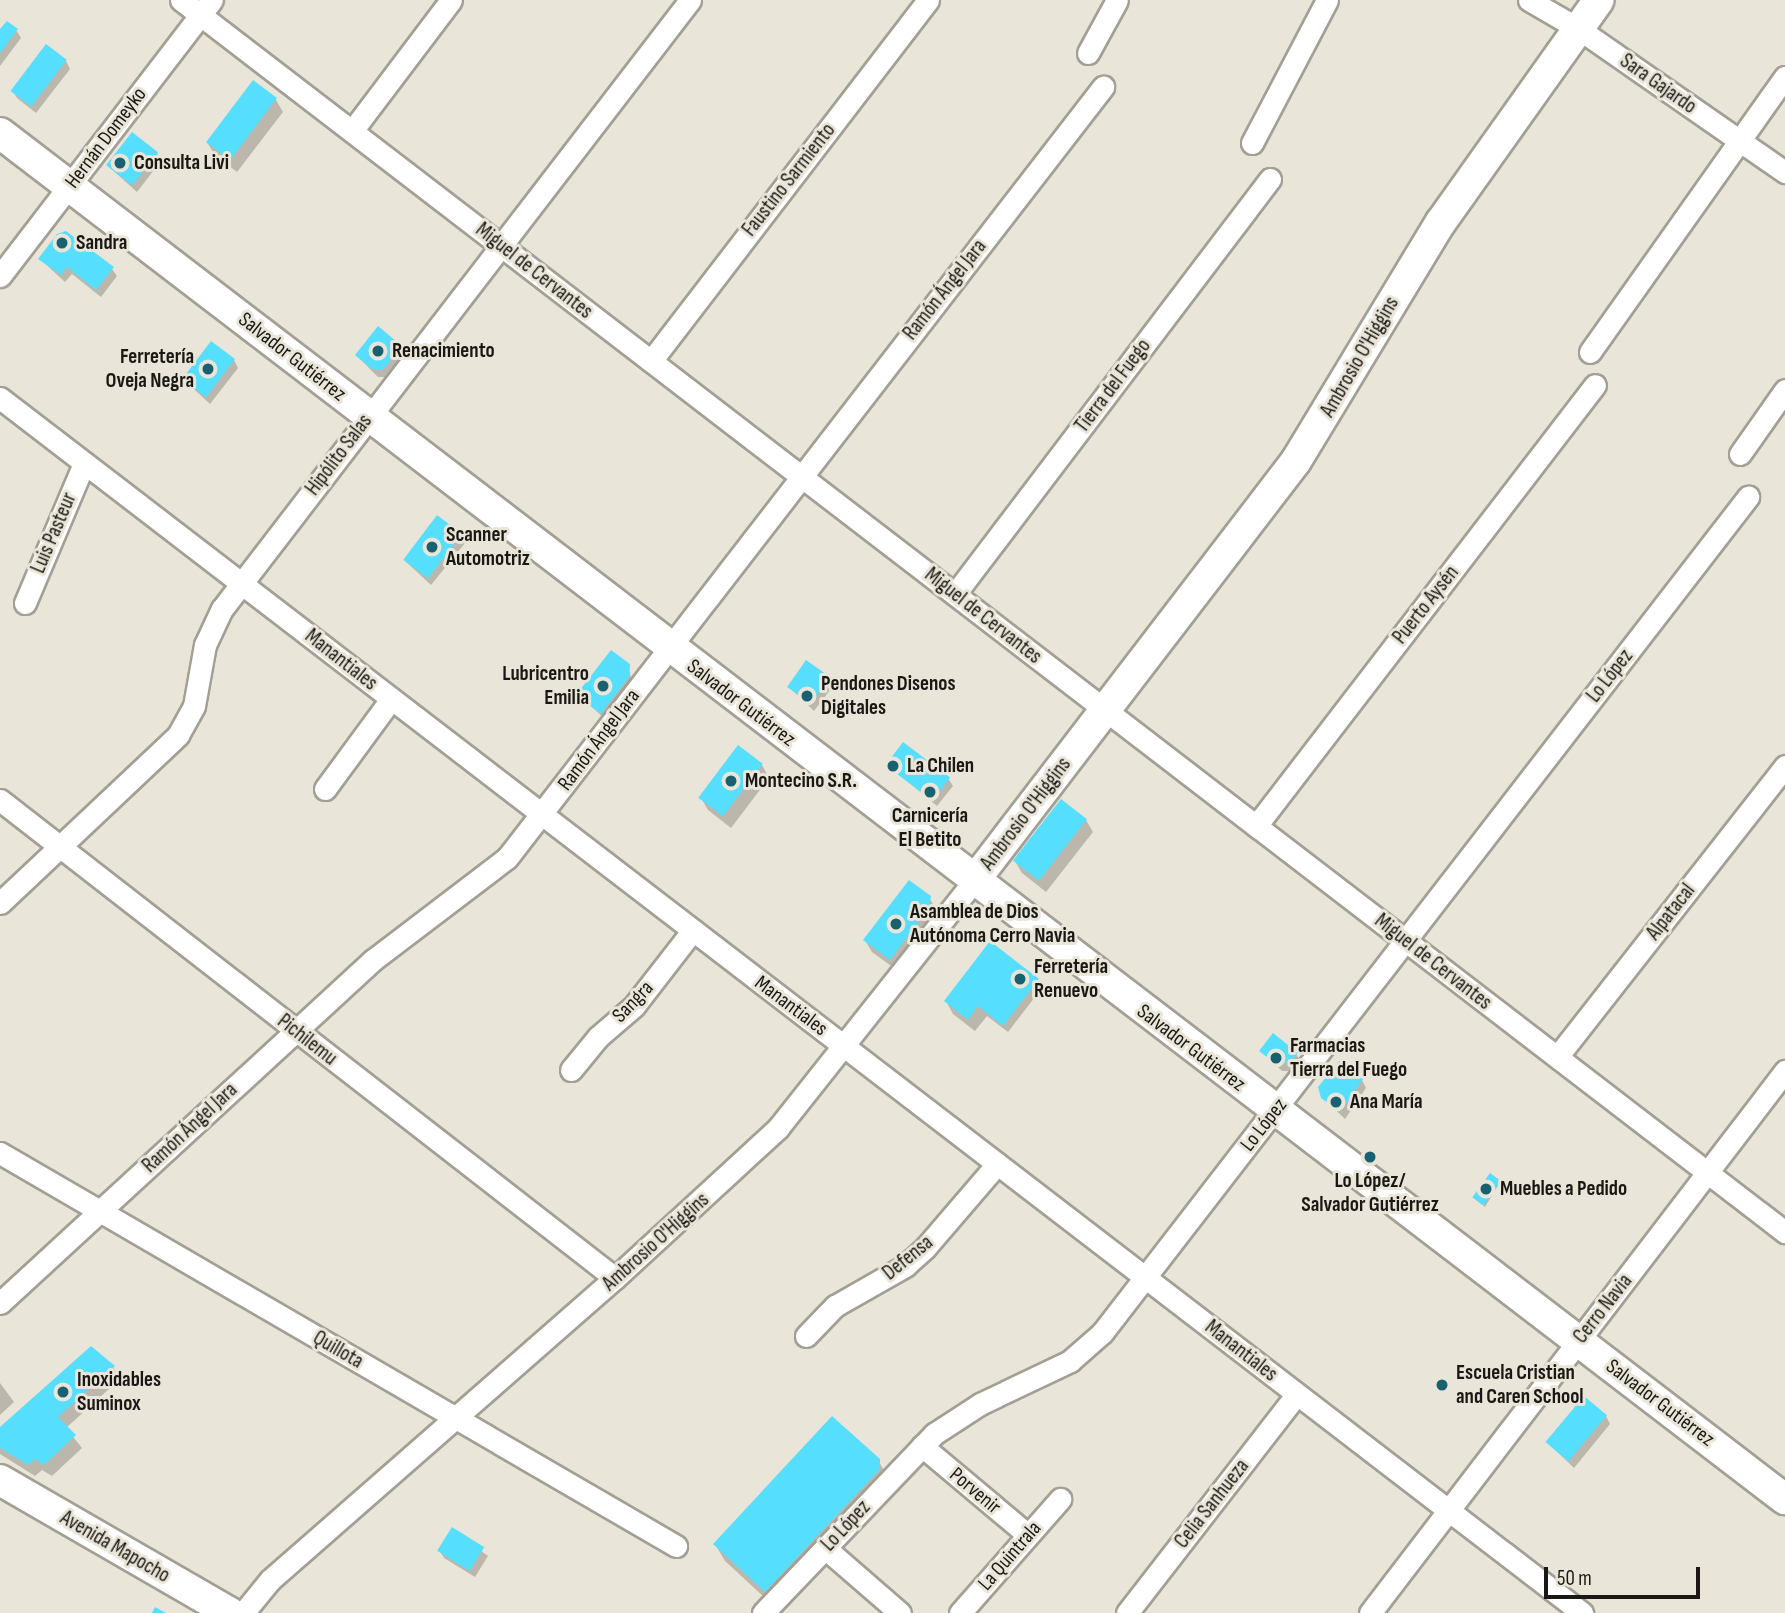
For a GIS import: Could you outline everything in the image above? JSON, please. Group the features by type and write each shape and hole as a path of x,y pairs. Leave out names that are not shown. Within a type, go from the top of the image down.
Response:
{"main road":[{"name":"Ambrosio O'Higgins","path":"974,881 1309,442 1441,222 1599,0"},
{"name":"Salvador Gutiérrez","path":"0,133 1274,1111 1785,1499"},
{"name":"Avenida Mapocho","path":"0,1480 230,1613"}],"street":[{"name":"Miguel de Cervantes","path":"181,0 206,7 352,131 1785,1232"},
{"path":"352,131 451,0"},
{"name":"Hipólito Salas","path":"0,903 178,735 199,693 209,632 241,583 690,0"},
{"name":"Faustino Sarmiento","path":"651,360 928,0"},
{"path":"1088,53 1117,0"},
{"path":"1252,143 1328,0"},
{"name":"Sara Gajardo","path":"1529,0 1579,29 1785,172"},
{"name":"Hernán Domeyko","path":"0,275 206,7"},
{"path":"1590,352 1785,77"},
{"name":"Ramón Ángel Jara","path":"0,1303 405,933 496,869 542,814 1103,87"},
{"name":"Tierra del Fuego","path":"955,594 1270,178"},
{"name":"Puerto Aysén","path":"1256,826 1595,385"},
{"path":"1740,454 1785,390"},
{"name":"Manantiales","path":"0,398 1582,1613"},
{"name":"Luis Pasteur","path":"25,603 84,463"},
{"name":"Lo López","path":"763,1613 922,1446 972,1409 1070,1361 1102,1333 1748,497"},
{"path":"325,789 391,699"},
{"name":"Alpatacal","path":"1557,1057 1785,766"},
{"name":"Pichilemu","path":"0,800 615,1278"},
{"name":"Ambrosio O'Higgins","path":"243,1613 270,1580 615,1278 778,1128 846,1048 974,881"},
{"name":"Sangra","path":"571,1070 598,1037 634,1006 693,930"},
{"name":"Cerro Navia","path":"1370,1613 1785,1071"},
{"name":"Quillota","path":"0,1153 676,1546"},
{"name":"Defensa","path":"806,1336 835,1306 905,1266 925,1248 997,1164"},
{"name":"Celia Sanhueza","path":"1127,1613 1297,1394"},
{"name":"Porvenir","path":"922,1446 1028,1535"},
{"name":"La Quintrala","path":"960,1613 1060,1499"},
{"path":"825,1548 900,1613"}],"building":[{"path":"7,21 18,29 0,53 0,29"},
{"path":"46,44 67,60 31,107 10,91"},
{"path":"253,80 277,98 230,160 206,142"},
{"path":"132,132 158,152 132,185 106,165"},
{"path":"66,231 114,267 96,290 67,267 61,275 38,259 57,234"},
{"name":"Renacimiento","path":"378,326 402,346 383,370 372,369 355,355"},
{"name":"Ferretería Oveja Negra","path":"211,341 235,359 206,397 182,379"},
{"name":"Scanner Automotriz","path":"437,515 462,534 428,578 403,560"},
{"name":"Lubricentro Emilia","path":"611,650 630,664 629,677 601,714 576,695"},
{"path":"806,660 830,677 811,704 787,687"},
{"path":"903,742 950,778 933,801 886,765"},
{"name":"Montecino S.R.","path":"738,745 763,764 723,816 698,798"},
{"path":"1061,799 1087,819 1039,881 1013,860"},
{"name":"Asamblea de Dios Autónoma Cerro Navia","path":"909,880 931,896 929,908 890,960 863,940"},
{"path":"990,941 1039,979 1003,1026 978,1006 968,1020 944,1001"},
{"path":"1273,1033 1298,1053 1289,1064 1276,1064 1259,1051"},
{"path":"1339,1061 1363,1079 1340,1112 1321,1098 1318,1087"},
{"name":"Muebles a Pedido","path":"1490,1173 1501,1181 1484,1205 1472,1197"},
{"name":"Inoxidables Suminox","path":"91,1346 115,1366 58,1417 76,1435 44,1465 35,1459 28,1465 0,1448 0,1427"},
{"path":"1584,1396 1607,1415 1568,1461 1545,1442"},
{"path":"832,1416 880,1459 880,1469 765,1592 713,1544"},
{"path":"452,1527 484,1547 469,1571 437,1551"},
{"path":"155,1607 166,1613 152,1613"}],"place":[{"name":"Consulta Livi","path":"120,163"},
{"name":"Sandra","path":"62,243"},
{"name":"Renacimiento","path":"378,351"},
{"name":"Ferretería Oveja Negra","path":"208,369"},
{"name":"Scanner Automotriz","path":"432,547"},
{"name":"Lubricentro Emilia","path":"603,686"},
{"name":"Pendones Disenos Digitales","path":"807,696"},
{"name":"La Chilen","path":"893,766"},
{"name":"Montecino S.R.","path":"731,781"},
{"name":"Carnicería El Betito","path":"930,792"},
{"name":"Asamblea de Dios Autónoma Cerro Navia","path":"896,924"},
{"name":"Ferretería Renuevo","path":"1020,979"},
{"name":"Farmacias Tierra del Fuego","path":"1276,1058"},
{"name":"Ana María","path":"1336,1102"},
{"name":"Lo López/ Salvador Gutiérrez","path":"1370,1157"},
{"name":"Muebles a Pedido","path":"1486,1189"},
{"name":"Escuela Cristian and Caren School","path":"1442,1385"},
{"name":"Inoxidables Suminox","path":"63,1392"}]}
